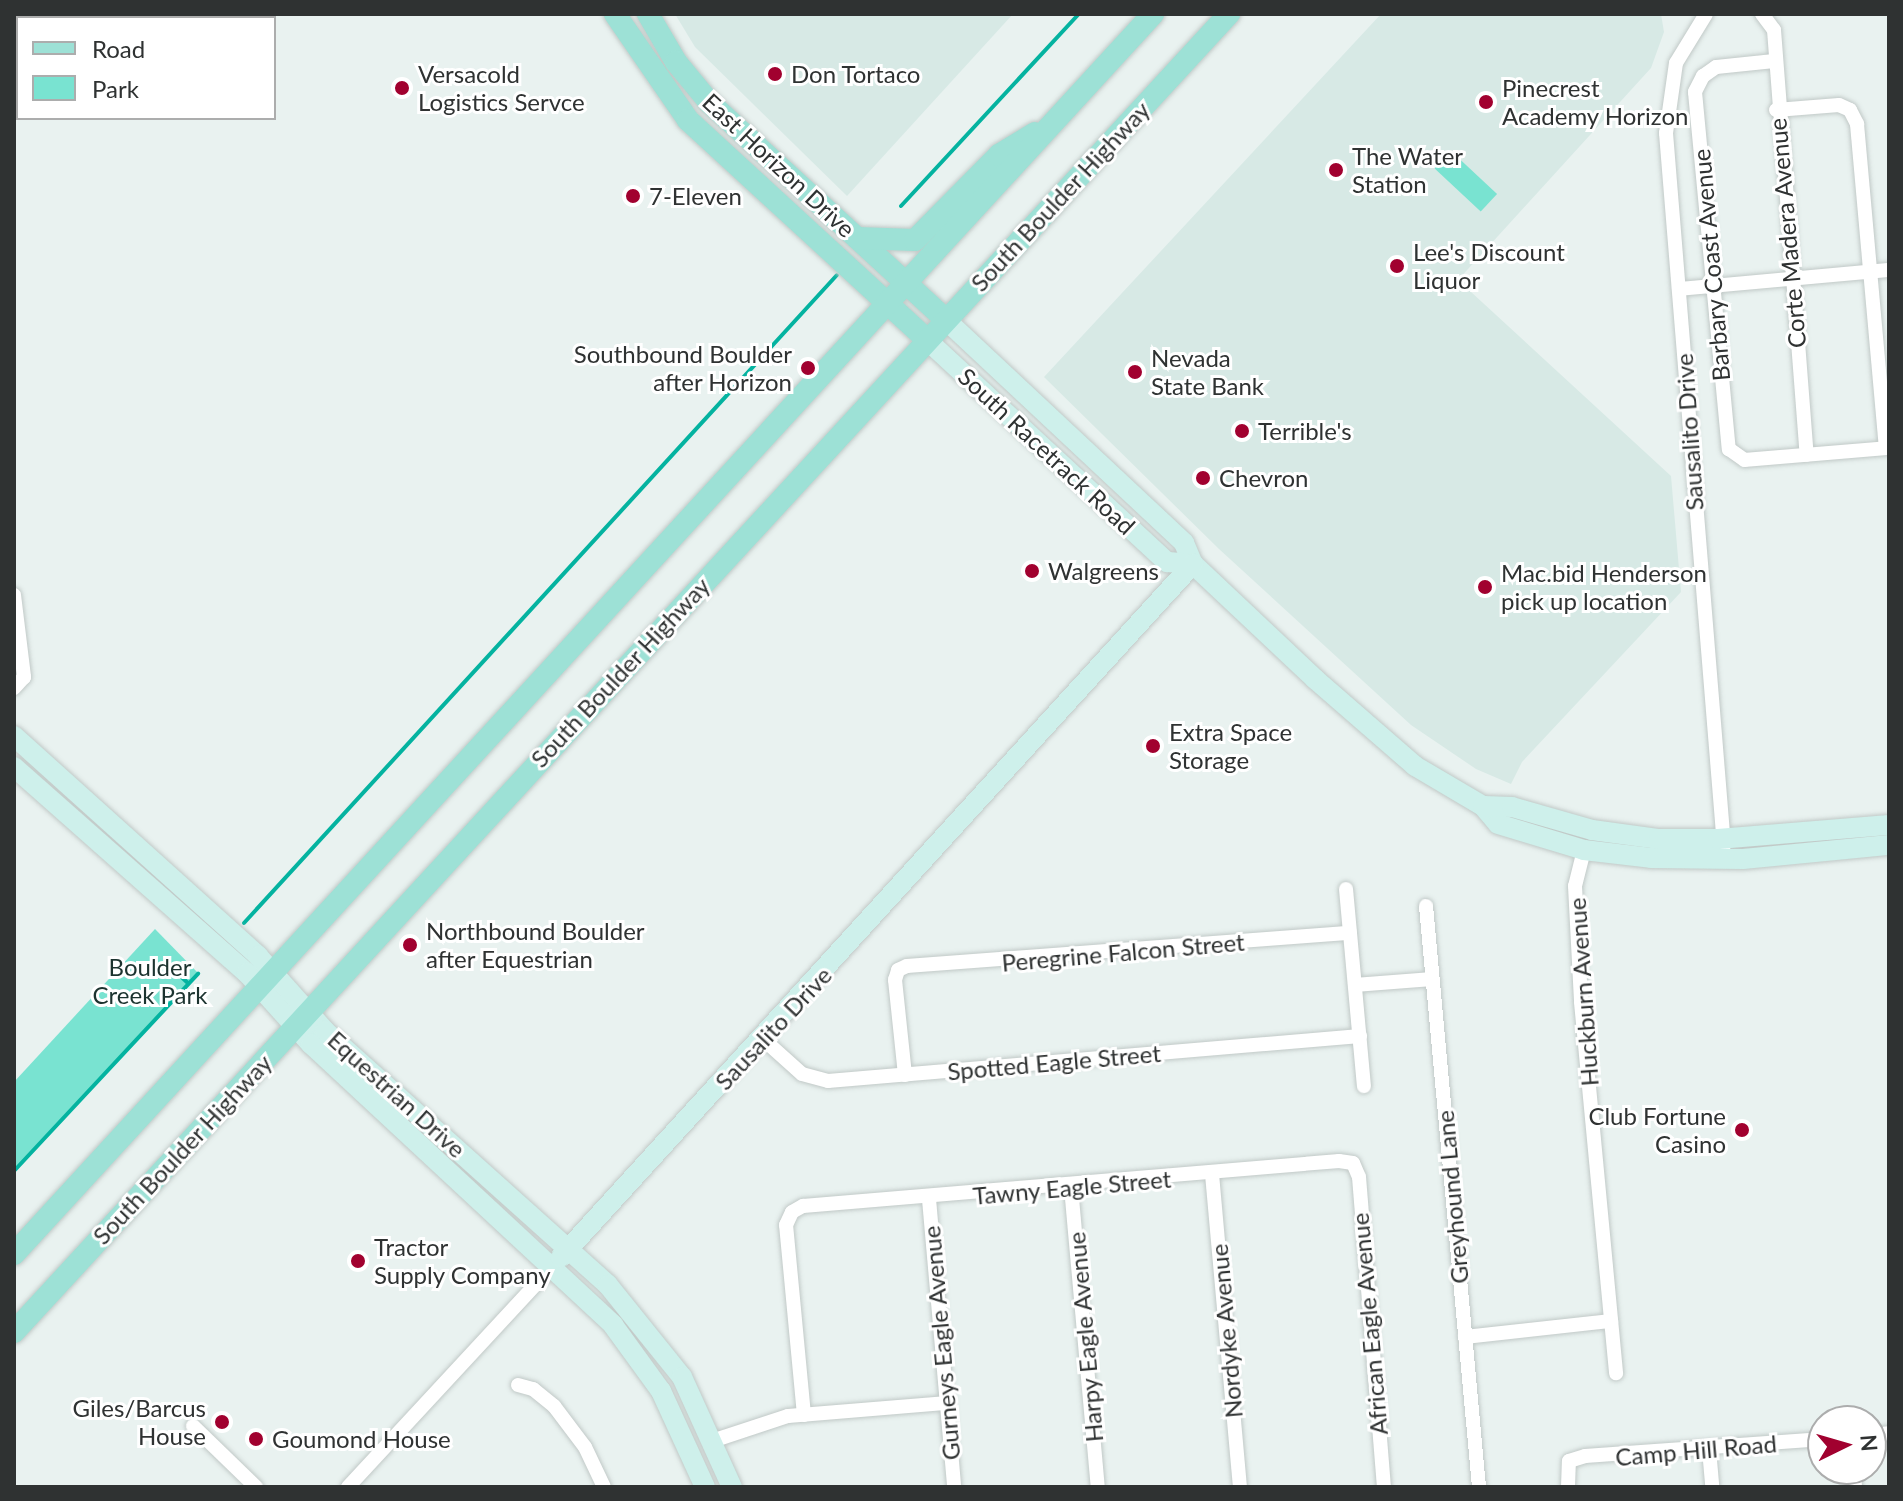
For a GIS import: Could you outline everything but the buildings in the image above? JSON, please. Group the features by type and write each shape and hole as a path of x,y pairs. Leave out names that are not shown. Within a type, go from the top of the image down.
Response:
{"main road":[{"name":"East Horizon Drive","path":"615,14 688,120 907,322"},
{"name":"East Horizon Drive","path":"648,14 688,79 926,302"},
{"path":"14,1254 269,980 1153,14"},
{"name":"South Boulder Highway","path":"14,1332 1229,14"},
{"path":"662,85 688,79"},
{"path":"857,238 915,240 999,155 1056,120"},
{"name":"South Racetrack Road","path":"926,302 946,320"},
{"name":"South Racetrack Road","path":"907,322 927,340"}],"street":[{"name":"Sausalito Drive","path":"1706,14 1676,63 1666,112 1724,849"},
{"name":"Corte Madera Avenue","path":"1762,14 1774,30 1776,110 1807,455"},
{"name":"Barbary Coast Avenue","path":"1774,61 1716,67 1703,76 1695,92 1729,449 1733,455 1745,460 1807,455"},
{"path":"1776,110 1839,105 1850,110 1857,124 1888,448 1807,455"},
{"path":"1679,289 1889,270"},
{"name":"South Racetrack Road","path":"946,320 1184,543 1193,564 1376,734 1445,786 1483,806 1498,824 1584,850 1651,858 1889,825"},
{"name":"South Racetrack Road","path":"927,340 1167,562 1193,564"},
{"name":"Sausalito Drive","path":"348,1487 763,1039 1193,564"},
{"path":"14,595 24,677 14,688"},
{"name":"Equestrian Drive","path":"14,736 269,980 303,1018 568,1249 661,1345 715,1440 732,1487"},
{"name":"Equestrian Drive","path":"14,767 269,980"},
{"name":"South Racetrack Road","path":"1483,806 1512,807 1621,835 1724,849 1889,845"},
{"name":"Huckburn Avenue","path":"1584,850 1575,886 1581,1002 1616,1373"},
{"path":"1346,889 1364,1086"},
{"name":"Greyhound Lane","path":"1426,906 1479,1487"},
{"name":"Peregrine Falcon Street","path":"905,1075 898,970 1350,933"},
{"path":"1355,985 1432,979"},
{"name":"Equestrian Drive","path":"303,1018 311,1044 553,1266 641,1358 674,1414 705,1487"},
{"name":"Spotted Eagle Street","path":"763,1039 791,1067 815,1079 905,1075 1360,1036"},
{"name":"Tawny Eagle Street","path":"804,1415 786,1225 792,1212 803,1206 929,1199 1353,1163"},
{"name":"African Eagle Avenue","path":"1353,1163 1359,1177 1384,1487"},
{"name":"Nordyke Avenue","path":"1212,1174 1240,1487"},
{"name":"Harpy Eagle Avenue","path":"1071,1187 1098,1487"},
{"name":"Gurneys Eagle Avenue","path":"929,1199 954,1487"},
{"path":"1465,1337 1611,1321"},
{"path":"518,1385 533,1389 554,1406 585,1447 604,1487"},
{"path":"715,1440 762,1422 804,1415 947,1403"},
{"path":"193,1426 256,1487"},
{"name":"Camp Hill Road","path":"1568,1487 1569,1461 1807,1440"},
{"path":"1709,1449 1712,1487"}],"shaded area":[{"path":"675,14 1013,14 847,196 695,47"},
{"path":"1381,14 1661,14 1664,32 1651,68 1458,280 1671,476 1681,592 1522,762 1511,784 1476,769 1411,725 1219,549 1044,377"}],"green space":[{"path":"1451,151 1497,194 1481,212 1435,169"},
{"name":"Boulder Creek Park","path":"155,929 199,974 14,1172 14,1082"}],"waterway":[{"path":"901,206 1079,14"},
{"path":"244,923 837,275"},
{"path":"174,970 188,983"},
{"path":"14,1171 198,974"}],"place":[{"name":"Don Tortaco","path":"775,74"},
{"name":"Versacold Logistics Servce","path":"402,88"},
{"name":"Pinecrest Academy Horizon","path":"1486,102"},
{"name":"The Water Station","path":"1336,170"},
{"name":"7-Eleven","path":"633,196"},
{"name":"Lee's Discount Liquor","path":"1397,266"},
{"name":"Southbound Boulder after Horizon","path":"808,368"},
{"name":"Nevada State Bank","path":"1135,372"},
{"name":"Terrible's","path":"1242,431"},
{"name":"Chevron","path":"1203,478"},
{"name":"Walgreens","path":"1032,571"},
{"name":"Mac.bid Henderson pick up location","path":"1485,587"},
{"name":"Extra Space Storage","path":"1153,746"},
{"name":"Northbound Boulder after Equestrian","path":"410,945"},
{"name":"Club Fortune Casino","path":"1742,1130"},
{"name":"Tractor Supply Company","path":"358,1261"},
{"name":"Giles/Barcus House","path":"222,1422"},
{"name":"Goumond House","path":"256,1439"}]}
